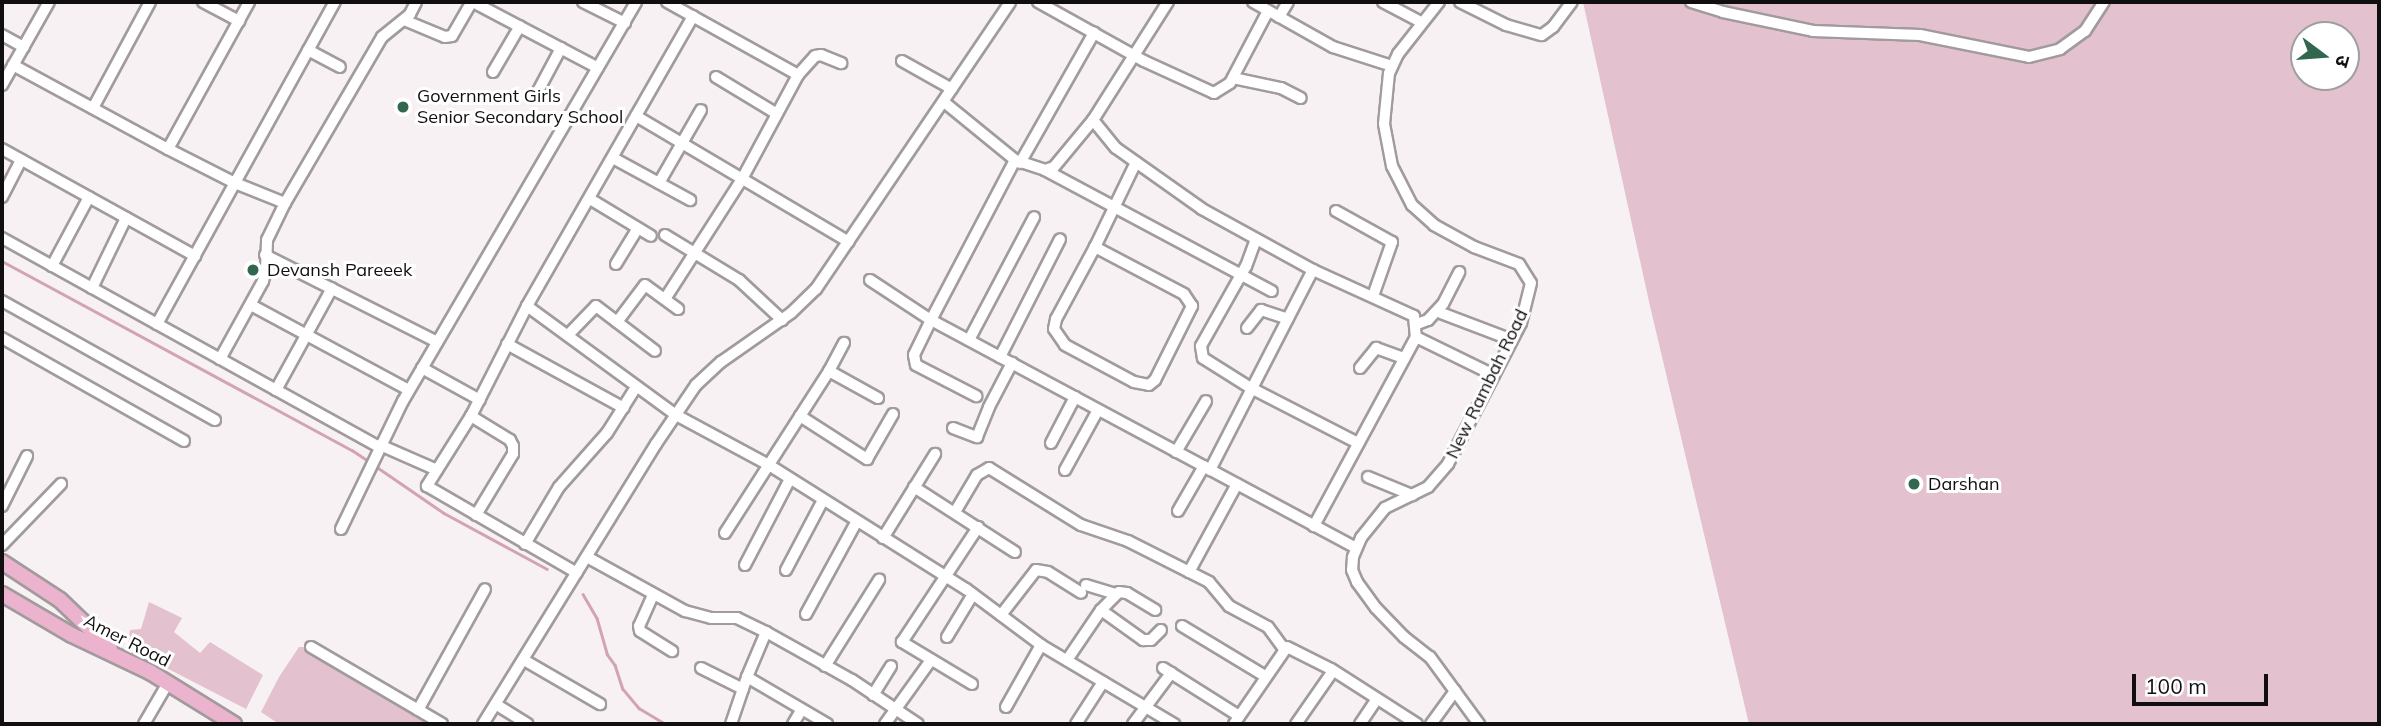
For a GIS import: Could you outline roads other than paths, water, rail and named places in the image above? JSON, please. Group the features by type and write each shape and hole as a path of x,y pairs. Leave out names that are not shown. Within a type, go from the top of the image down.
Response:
{"main road":[{"path":"2,562 61,600 113,652"},
{"name":"Amer Road","path":"3,597 72,635 113,652 234,724"}],"street":[{"path":"2,85 49,2"},
{"path":"93,108 150,2"},
{"path":"203,2 239,22"},
{"path":"168,149 249,2"},
{"path":"157,324 335,2"},
{"path":"220,359 251,305 266,270 267,240 285,203 382,37 404,20 416,2"},
{"path":"404,20 445,37 452,36 473,2 598,68"},
{"path":"583,2 625,23"},
{"path":"341,529 409,390 636,2"},
{"path":"667,2 799,75"},
{"path":"483,724 696,385 721,362 782,320 816,289 1010,2"},
{"path":"1038,2 1056,6 1094,33 1133,55 1214,93 1233,78 1268,11"},
{"path":"1045,170 1059,164 1093,120 1168,2"},
{"path":"1253,2 1333,47 1392,66"},
{"path":"1279,17 1288,2"},
{"path":"1383,2 1421,22"},
{"name":"New Rambah Road","path":"1356,548 1385,509 1428,487 1443,471 1512,340 1528,301 1531,282 1528,274 1509,259 1453,237 1412,205 1392,166 1384,124 1385,94 1392,66 1421,22 1439,2"},
{"path":"1460,2 1506,25 1542,35 1553,27 1572,2"},
{"path":"1691,2 1813,31 1920,35 2029,57 2060,49 2085,31 2104,2"},
{"path":"576,576 427,486 471,416 527,306 693,16"},
{"path":"493,72 520,26"},
{"path":"976,396 916,365 914,355 1017,161 1094,33"},
{"path":"2,35 24,47"},
{"path":"537,93 561,48"},
{"path":"308,50 340,67"},
{"path":"665,299 742,179 799,75 815,56 841,63"},
{"path":"902,61 952,89"},
{"path":"13,65 235,183 285,203"},
{"path":"716,77 777,114"},
{"path":"1233,78 1281,88 1301,98"},
{"path":"944,102 1017,161 1045,170 1113,209 1272,291"},
{"path":"659,183 701,110"},
{"path":"636,116 849,242"},
{"path":"1093,120 1116,148 1202,209 1312,270 1409,310 1417,324 1416,337 1314,526"},
{"path":"2,149 195,256"},
{"path":"613,158 690,200"},
{"path":"2,197 21,160"},
{"path":"1095,247 1189,300 1191,311 1156,380 1149,385 1133,382 1065,345 1054,328 1056,319 1136,162"},
{"path":"52,267 89,197"},
{"path":"590,199 651,236"},
{"path":"1336,211 1392,242 1373,296"},
{"path":"969,340 1034,217"},
{"path":"92,288 125,218"},
{"path":"616,264 638,228"},
{"path":"665,235 739,280 782,320"},
{"path":"2,238 379,449 437,470"},
{"path":"1000,357 1060,239"},
{"path":"1256,239 1201,346 1201,352 1207,362 1251,388 1358,443"},
{"path":"265,255 437,342"},
{"path":"1178,511 1207,468 1289,319 1312,270"},
{"path":"1417,324 1428,320 1443,304 1459,272"},
{"path":"870,280 931,320 1356,548 1352,570 1357,582 1404,637 1430,657 1479,724"},
{"path":"617,322 643,286 678,309"},
{"path":"276,390 332,288"},
{"path":"2,301 215,420"},
{"path":"251,305 409,390"},
{"path":"527,306 676,415 769,465 973,594 1041,645 1174,724"},
{"path":"568,335 594,306 655,351"},
{"path":"1247,328 1261,310 1289,319"},
{"path":"1441,313 1512,340"},
{"path":"1416,337 1494,375"},
{"path":"2,338 184,442"},
{"path":"725,533 829,371 844,343"},
{"path":"507,344 624,408"},
{"path":"1360,368 1376,348 1404,358"},
{"path":"953,428 977,437 1012,363"},
{"path":"422,368 480,400"},
{"path":"829,371 878,398"},
{"path":"525,544 559,487 607,433 636,387"},
{"path":"1051,443 1075,397"},
{"path":"1176,452 1206,401"},
{"path":"1065,470 1098,410"},
{"path":"800,416 867,459 893,414"},
{"path":"471,416 510,440 513,446 513,454 476,515"},
{"path":"883,538 934,454"},
{"path":"2,506 27,456"},
{"path":"955,512 977,475 989,468 1081,525 1128,541 1215,586 1229,606 1268,627 1283,648"},
{"path":"1368,477 1412,495"},
{"path":"745,565 790,479"},
{"path":"2,545 61,484"},
{"path":"1189,572 1237,484"},
{"path":"914,487 1015,552"},
{"path":"786,570 823,500"},
{"path":"806,614 857,521"},
{"path":"972,684 902,642 978,527"},
{"path":"587,557 653,595 697,616 737,618 766,632 852,680 918,724"},
{"path":"1001,615 1036,569 1084,589 1127,593 1155,610"},
{"path":"825,666 879,580"},
{"path":"418,710 485,589"},
{"path":"947,637 973,594"},
{"path":"1067,660 1101,610 1116,594"},
{"path":"653,595 639,626 640,631 672,651"},
{"path":"1101,610 1143,640 1152,640 1161,630"},
{"path":"1182,626 1265,676"},
{"path":"731,724 766,632"},
{"path":"1006,707 1041,645"},
{"path":"311,647 442,724"},
{"path":"1283,648 1287,647 1333,671 1417,724"},
{"path":"1133,724 1167,671 1236,720 1283,648"},
{"path":"524,660 600,704"},
{"path":"885,724 931,660"},
{"path":"873,695 891,666"},
{"path":"701,668 743,689"},
{"path":"1296,724 1333,671"},
{"path":"747,677 827,724"},
{"path":"1076,724 1103,682"},
{"path":"144,724 168,683"},
{"path":"1431,724 1455,691"},
{"path":"1360,724 1377,699"},
{"path":"497,705 528,724"},
{"path":"793,724 802,709"}],"waterway":[{"path":"2,261 352,450 371,463"},
{"path":"377,467 444,513 547,569"},
{"path":"583,594 597,618 607,654 615,665 623,689 639,708 666,724"}],"place":[{"name":"Government Girls Senior Secondary School","path":"403,107"},
{"name":"Devansh Pareeek","path":"253,270"},
{"name":"Darshan","path":"1914,484"}]}
